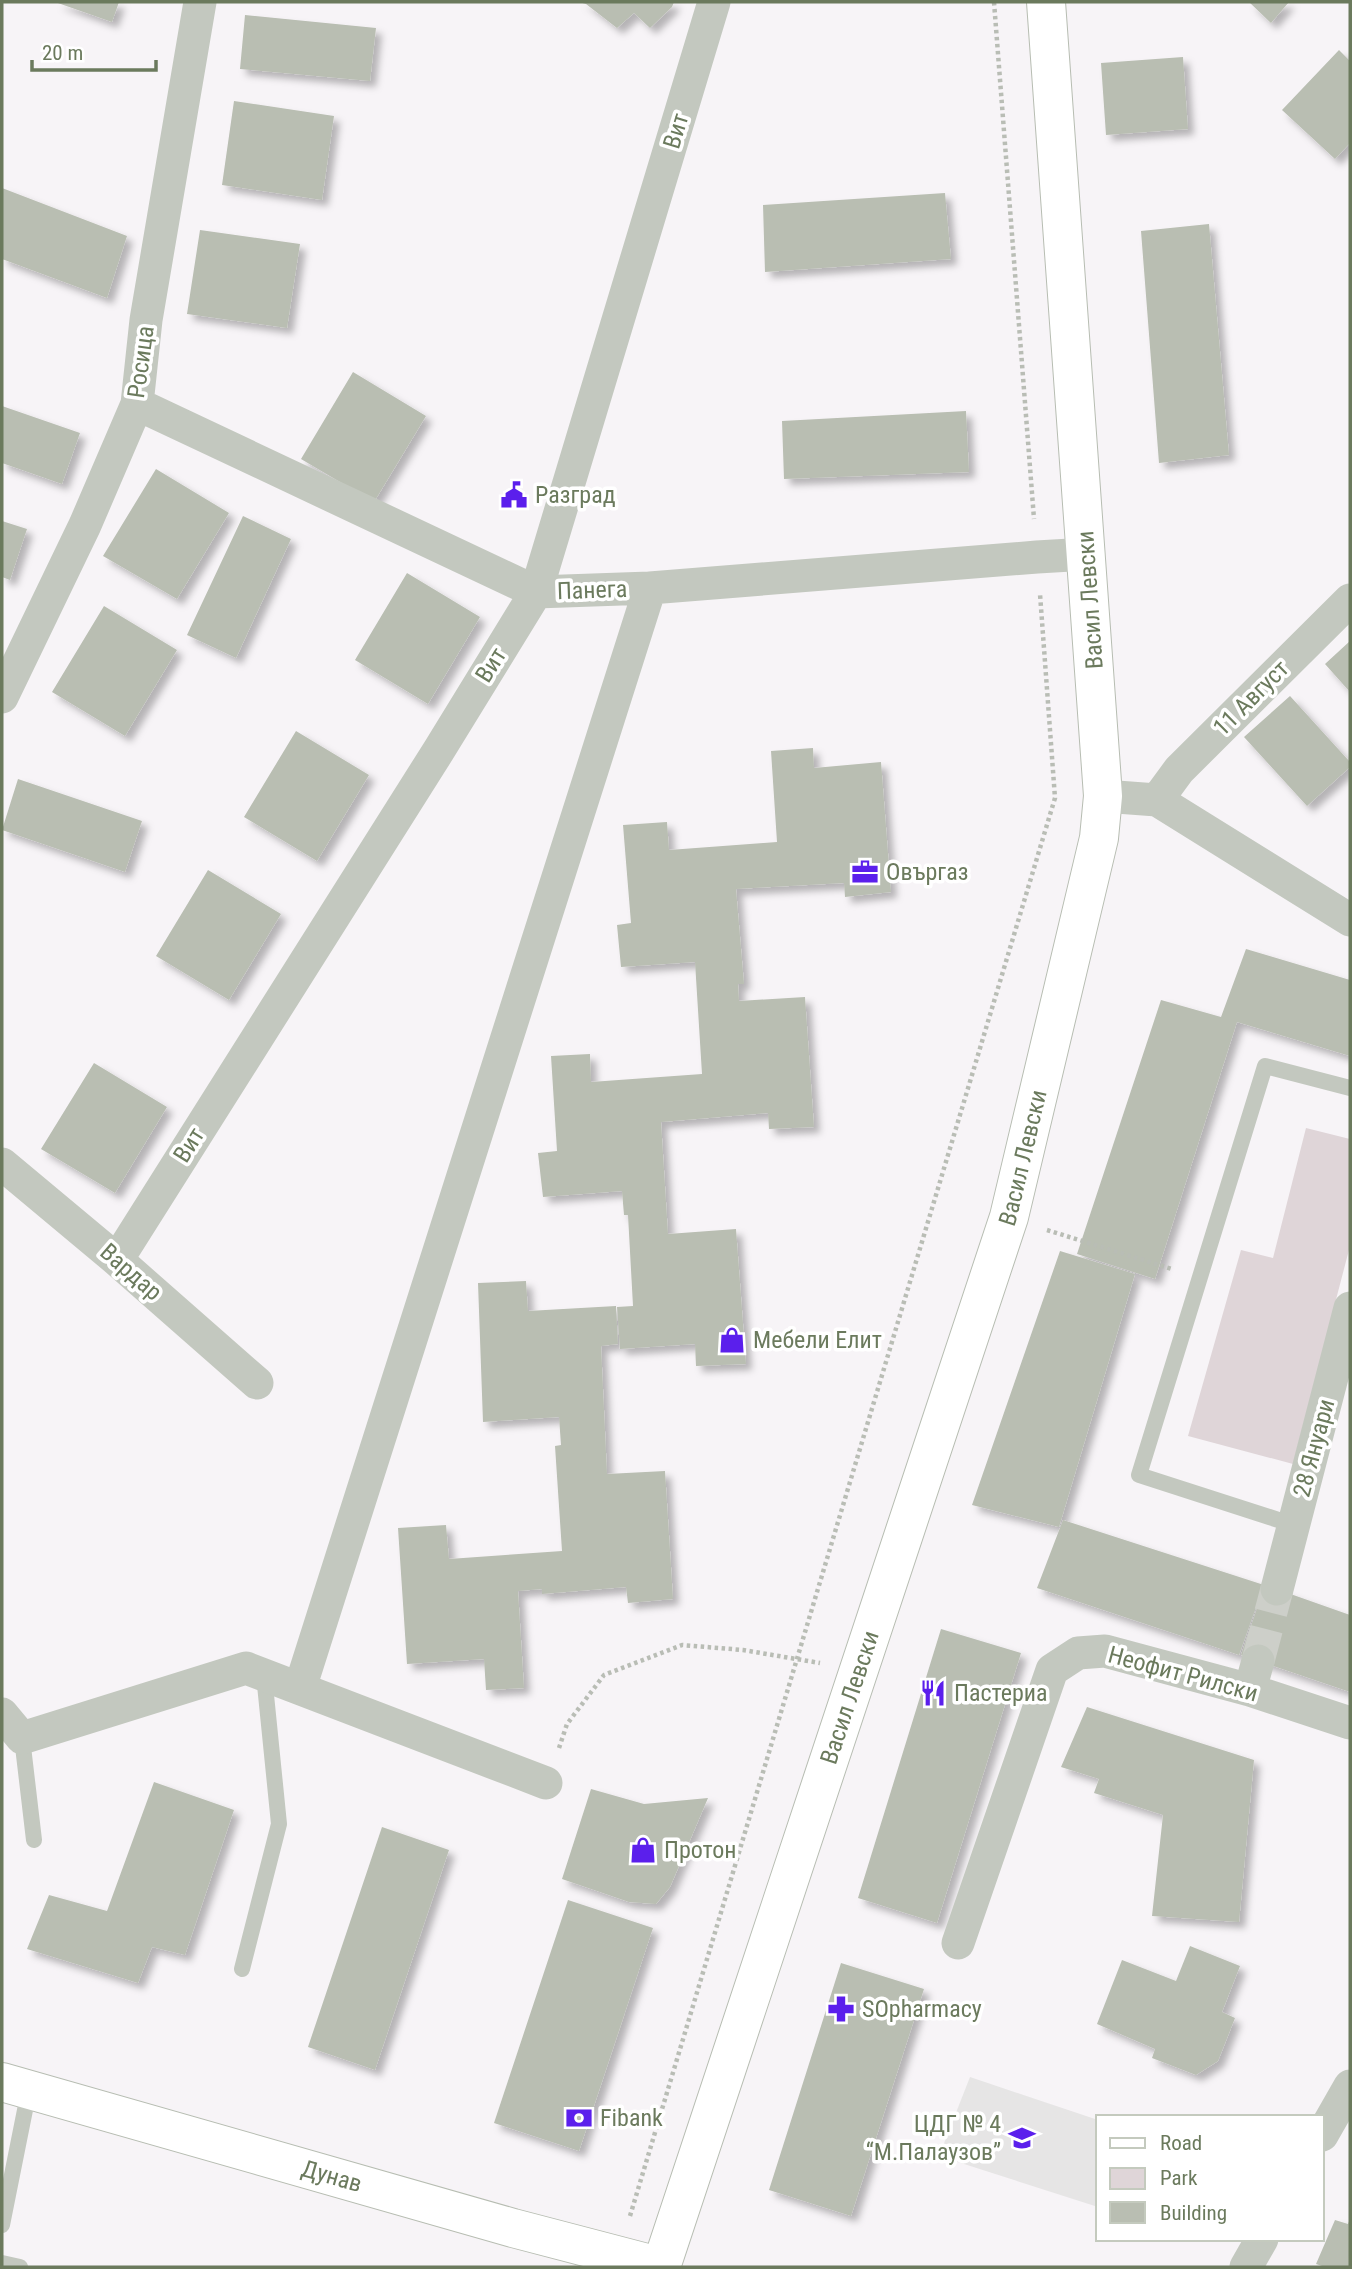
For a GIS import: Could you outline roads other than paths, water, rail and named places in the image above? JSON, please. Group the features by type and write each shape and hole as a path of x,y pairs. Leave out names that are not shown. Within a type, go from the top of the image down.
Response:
{"street":[{"name":"Росица","path":"2,697 85,525 136,404 146,320 200,2"},
{"name":"Вит","path":"117,1259 536,592 714,2"},
{"name":"Васил Левски","path":"661,2267 1009,1217 1099,838 1103,796 1046,2"},
{"name":"Панега","path":"136,404 536,592 650,588 1087,554"},
{"path":"300,1688 650,588"},
{"name":"11 Август","path":"1157,800 1179,770 1350,600"},
{"path":"1103,796 1157,800 1350,919"},
{"name":"Вардар","path":"2,1164 117,1259 257,1383"},
{"name":"28 Януари","path":"1277,1589 1350,1308"},
{"name":"Неофит Рилски","path":"958,1943 1052,1670 1078,1653 1105,1651 1254,1676 1350,1723"},
{"path":"12,1726 246,1668 546,1783"},
{"name":"Дунав","path":"15,2086 513,2228 661,2267"},
{"path":"1324,2132 1350,2086"},
{"path":"1246,2267 1261,2241"}],"lane":[{"path":"1294,1525 1139,1475 1265,1066 1350,1088"},
{"path":"242,1969 279,1824 264,1675"},
{"path":"12,1726 34,1840"},
{"path":"3,2217 15,2086"},
{"path":"2,2263 20,2267"}],"tunnel":[{"path":"1258,1661 1277,1589"}],"place":[{"name":"Разград","path":"514,495"},
{"name":"Овъргаз","path":"865,872"},
{"name":"Мебели Елит","path":"732,1340"},
{"name":"Пастериа","path":"933,1693"},
{"name":"Протон","path":"643,1850"},
{"name":"SOpharmacy","path":"841,2009"},
{"name":"Fibank","path":"579,2118"},
{"name":"ЦДГ № 4 “М.Палаузов”","path":"1022,2138"}]}
